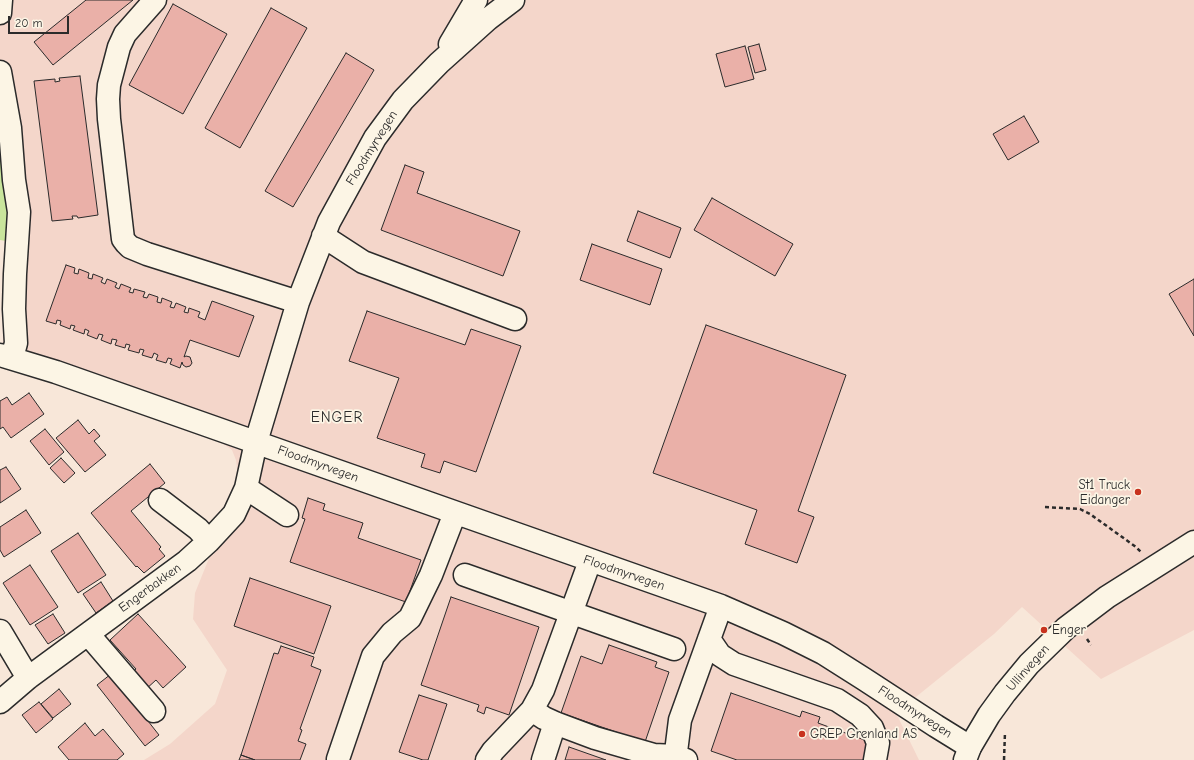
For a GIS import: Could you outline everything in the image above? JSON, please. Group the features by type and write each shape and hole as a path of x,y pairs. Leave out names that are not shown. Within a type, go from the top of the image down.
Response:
{"street":[{"path":"0,13 1,0"},
{"path":"156,0 126,34 119,47 109,85 109,119 123,239 130,247 147,254 298,302"},
{"path":"439,63 476,0"},
{"name":"Floodmyrvegen","path":"256,442 298,302 329,222 376,138 403,100 439,63 488,19 513,0"},
{"path":"0,72 10,128 14,180 19,212 14,309 16,343 6,357"},
{"path":"324,236 363,262 515,319"},
{"name":"Floodmyrvegen","path":"6,357 56,372 721,606 783,633 823,653 936,726 968,754"},
{"name":"Engerbakken","path":"0,702 28,678 187,561 209,541 234,514 246,488 256,442"},
{"path":"246,488 286,515"},
{"path":"160,500 198,529 209,541"},
{"path":"338,759 374,656 392,633 410,618 431,575 456,513"},
{"name":"Ullinvegen","path":"968,754 990,715 1005,693 1034,659 1066,628 1107,597 1194,542"},
{"path":"487,760 493,751 532,710 543,690 590,561"},
{"path":"465,575 674,649"},
{"path":"532,710 555,723 595,738 654,755 679,759 680,720 721,606"},
{"path":"0,631 28,678"},
{"path":"88,634 154,711"},
{"path":"709,639 720,655 734,664 837,700 860,715 872,728 878,743 875,760"},
{"path":"542,760 555,723"}],"path":[{"path":"1046,507 1080,508 1136,547 1153,568"},
{"path":"1004,760 1005,728"}],"shaded area":[{"path":"0,0 1194,0 1194,630 1101,679 1022,607 994,634 896,713 919,760 144,760 170,744 215,704 227,670 193,619 195,593 232,501 238,477 236,460 232,450 218,440 1,362 12,242 0,109"}],"green space":[{"path":"0,109 12,242 0,240"}],"building":[{"path":"86,0 133,0 53,65 34,42"},
{"path":"173,4 227,34 183,114 129,85"},
{"path":"271,8 307,28 240,148 205,128"},
{"path":"759,44 766,70 755,73 748,47"},
{"path":"745,46 754,79 725,87 716,54"},
{"path":"346,53 374,70 293,207 265,191"},
{"path":"80,76 98,215 78,218 77,216 72,216 73,219 52,221 34,81 55,79 55,82 60,81 59,78"},
{"path":"1024,116 1039,142 1008,160 993,134"},
{"path":"405,165 424,172 417,193 520,231 503,276 381,230"},
{"path":"712,198 793,244 775,276 694,230"},
{"path":"638,211 681,228 670,258 627,241"},
{"path":"592,244 662,269 650,305 580,280"},
{"path":"66,265 75,268 74,273 78,274 79,269 89,273 88,278 92,279 93,274 103,278 101,282 105,284 107,279 117,283 115,287 119,289 121,284 131,288 129,292 133,293 134,289 145,292 143,297 147,298 149,294 158,297 157,302 161,303 162,298 172,302 170,307 174,308 176,303 186,307 184,312 188,313 189,308 200,312 198,317 205,320 212,301 254,316 239,357 190,340 184,357 190,357 192,363 190,366 186,367 182,362 180,368 170,364 172,359 168,358 166,363 156,360 158,355 154,353 152,358 142,355 144,350 140,349 139,353 128,350 130,345 126,344 125,348 115,345 117,340 112,339 111,344 101,340 103,335 99,334 97,339 87,335 89,331 85,329 84,334 73,330 75,326 71,325 70,329 60,325 61,321 57,320 56,324 46,321"},
{"path":"1194,279 1194,336 1169,294"},
{"path":"367,311 465,345 471,329 521,346 476,472 444,461 440,473 421,467 425,454 377,438 399,378 349,361"},
{"path":"706,325 846,375 798,511 814,517 797,563 745,544 757,510 653,473"},
{"path":"29,393 44,414 11,438 3,427 0,429 0,401 7,397 12,405"},
{"path":"78,420 89,434 94,429 100,436 94,441 106,455 85,472 56,438"},
{"path":"45,429 64,452 49,465 30,441"},
{"path":"61,458 75,473 64,483 50,468"},
{"path":"150,464 165,483 131,511 161,547 159,549 165,556 144,573 137,566 136,567 91,513"},
{"path":"6,467 21,489 0,503 0,470"},
{"path":"308,498 325,504 323,510 363,523 358,538 421,560 406,602 290,562 305,519 302,518"},
{"path":"26,510 41,533 4,557 0,550 0,527"},
{"path":"78,533 106,575 78,593 51,551"},
{"path":"30,565 58,607 30,625 3,583"},
{"path":"250,578 331,606 314,654 234,626"},
{"path":"101,582 113,601 96,613 83,594"},
{"path":"451,597 539,627 509,715 486,707 484,714 477,711 479,705 421,685"},
{"path":"53,614 65,633 48,644 35,625"},
{"path":"138,614 186,667 163,688 156,680 145,690 130,674 136,669 110,640"},
{"path":"609,645 657,662 655,667 669,672 645,742 561,713 581,656 602,664"},
{"path":"281,646 314,657 311,666 321,670 300,729 302,730 298,741 306,744 300,760 255,760 241,755 274,653 278,654"},
{"path":"111,674 159,735 145,746 97,685"},
{"path":"59,689 71,704 53,718 41,704"},
{"path":"731,693 800,717 802,711 820,717 818,723 870,742 863,760 737,760 711,751"},
{"path":"419,695 447,704 428,760 423,760 399,752"},
{"path":"39,702 53,719 36,733 22,715"},
{"path":"85,723 95,736 103,729 124,754 117,760 69,760 58,747"},
{"path":"569,747 606,760 565,760"},
{"path":"241,755 255,760 239,760"}],"place":[{"name":"St1 Truck Eidanger","path":"1138,492"},
{"name":"Enger","path":"1044,630"},
{"name":"GREP Grenland AS","path":"802,734"}],"district":[{"name":"ENGER","path":"337,418"}]}
